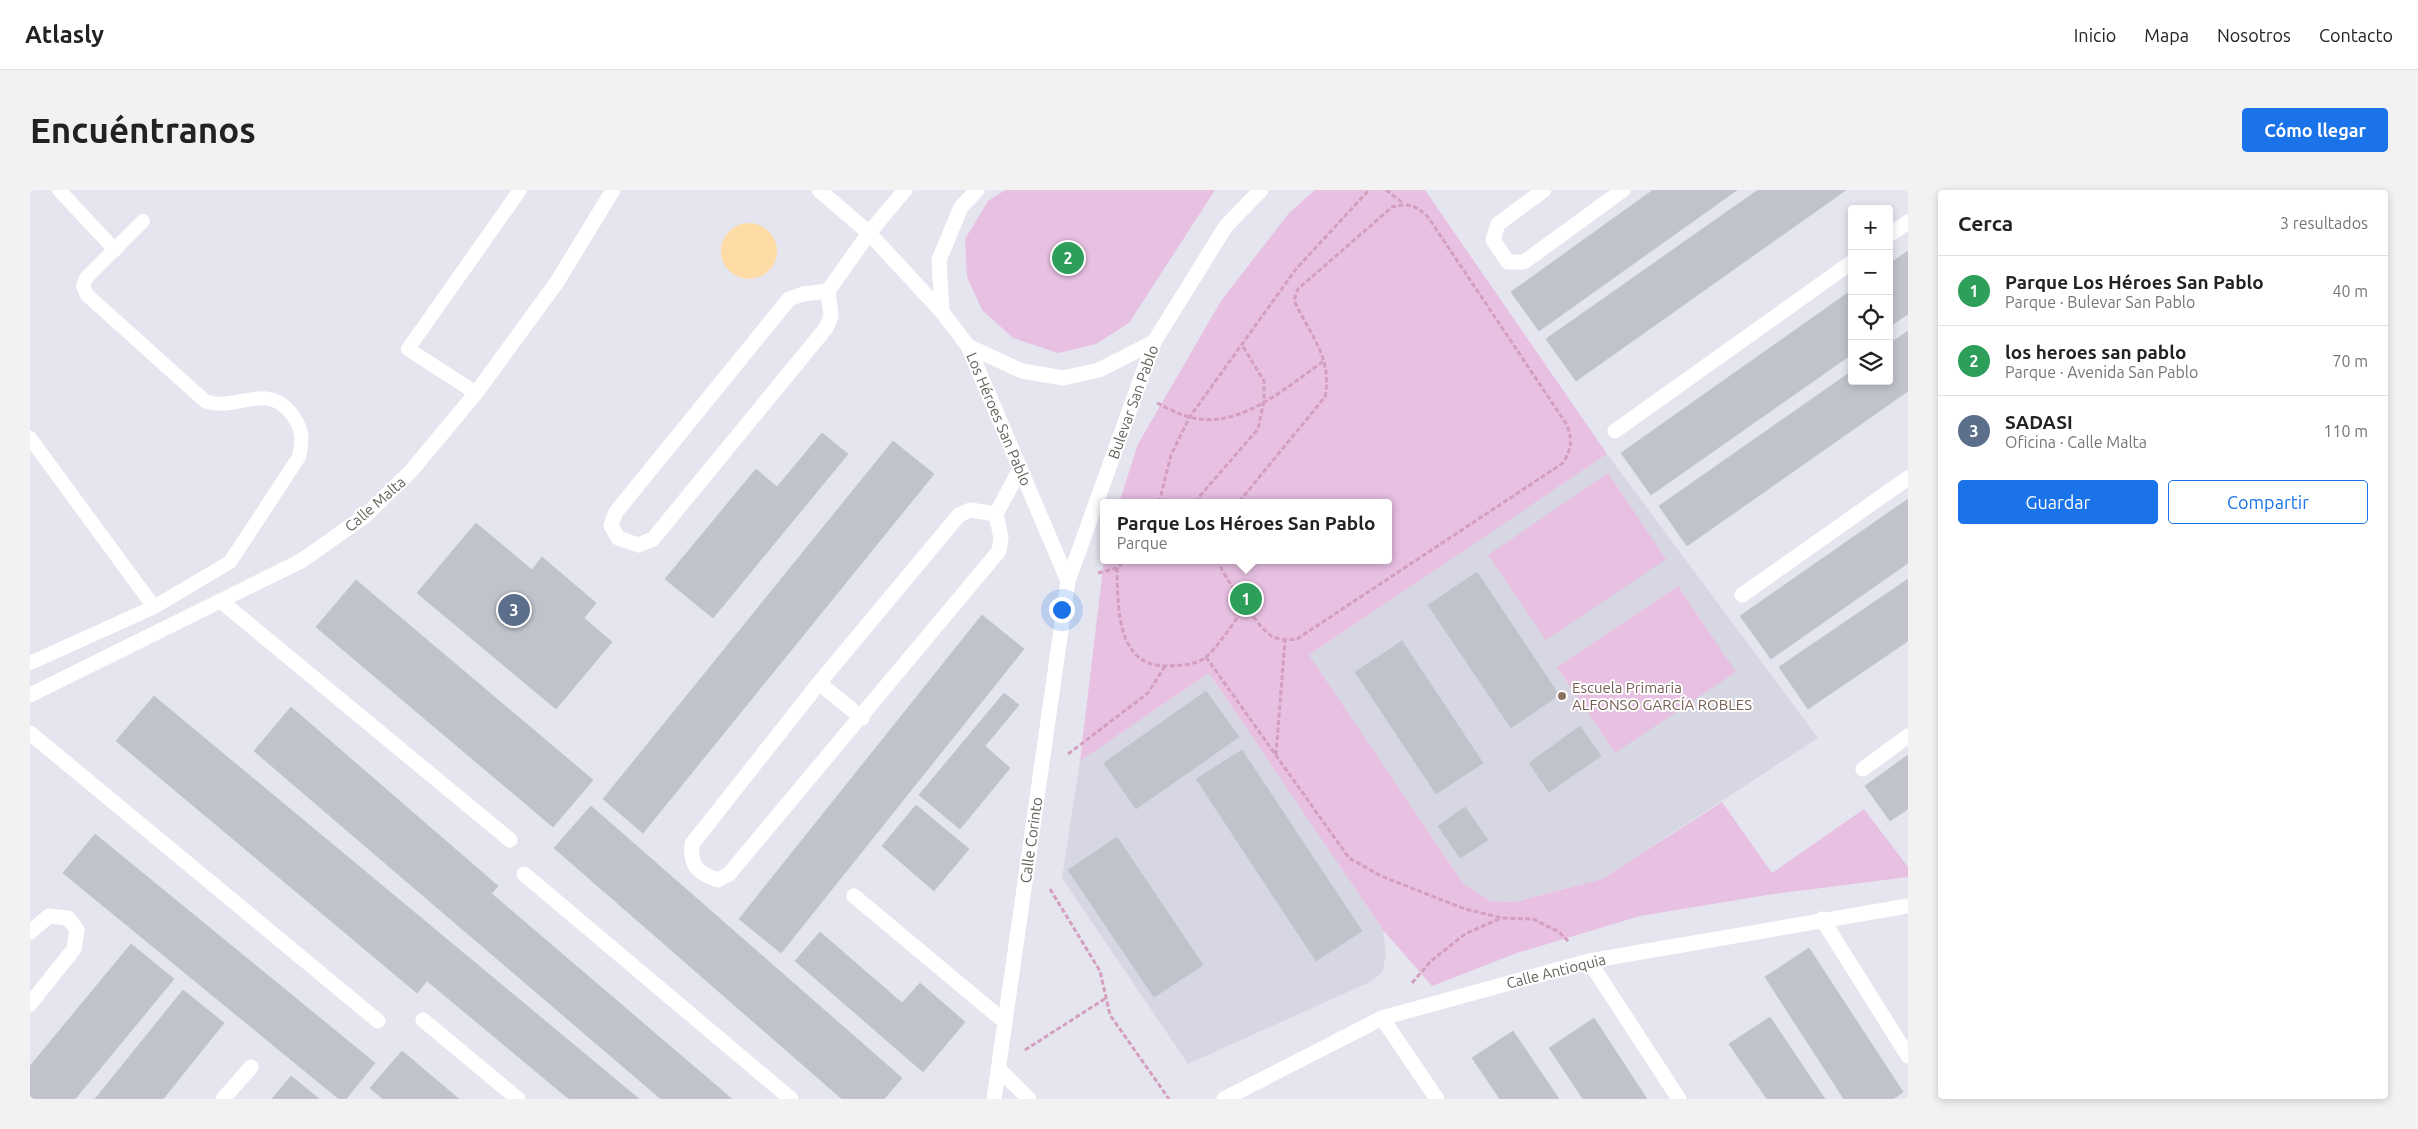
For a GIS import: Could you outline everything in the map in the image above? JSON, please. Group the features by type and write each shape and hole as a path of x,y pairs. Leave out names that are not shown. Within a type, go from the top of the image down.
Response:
{"street":[{"name":"Calle Malta","path":"30,695 222,602 301,561 365,516 412,471 476,393 557,282 614,190"},
{"name":"Los Héroes San Pablo","path":"819,190 869,233 942,312 968,346 1068,580"},
{"path":"828,291 803,294 790,300 616,512 611,525 618,538 638,545 653,540 826,328 831,316 828,291 869,233 905,190"},
{"path":"942,312 939,260 961,207 977,190"},
{"name":"Bulevar San Pablo","path":"1068,580 1154,342 1226,226 1261,190"},
{"path":"1544,190 1498,224 1493,240 1508,262 1524,262 1623,190"},
{"path":"1893,232 1908,222"},
{"path":"1615,431 1848,265"},
{"path":"968,346 1022,371 1063,378 1099,370 1154,342"},
{"path":"996,514 970,510 959,515 819,683 692,844 690,858 701,874 718,880 730,874 862,718 999,551 1001,538 996,514 1020,469"},
{"path":"1742,595 1908,478"},
{"name":"Calle Corinto","path":"994,1099 1068,580"},
{"path":"222,602 510,840"},
{"path":"819,683 862,718"},
{"path":"30,733 378,1021"},
{"path":"1862,769 1908,736"},
{"path":"524,874 791,1099"},
{"path":"854,896 1004,1022"},
{"name":"Calle Antioquia","path":"1224,1099 1382,1018 1589,961 1822,919 1908,906"},
{"path":"30,932 49,916 68,918 77,930 74,949 30,1004"},
{"path":"1822,919 1908,1056"},
{"path":"1589,961 1679,1099"},
{"path":"1382,1018 1437,1099"},
{"path":"422,1020 518,1099"},
{"path":"223,1099 250,1067"},
{"path":"998,1068 1029,1099"}],"lane":[{"path":"59,190 115,250"},
{"path":"476,393 408,349 520,190"},
{"path":"30,663 154,607 230,562 299,457 303,438 296,420 284,404 266,397 216,405 205,401 87,295 83,286 86,278 143,221"},
{"path":"30,438 154,607"}],"path":[{"path":"1160,499 1171,456 1189,418 1296,269 1370,190"},
{"path":"1386,190 1404,204"},
{"path":"1219,564 1261,628 1273,637 1297,640 1563,463 1570,451 1572,438 1568,425 1428,217 1415,205 1392,206 1298,289 1294,300 1315,337 1324,361 1328,384 1325,397 1241,499"},
{"path":"1198,499 1258,429 1264,401 1264,381 1242,345"},
{"path":"1135,394 1189,418 1217,420 1246,412 1324,361"},
{"path":"1117,568 1119,618 1127,642 1141,659 1164,666 1186,665 1206,657 1246,605"},
{"path":"1276,755 1285,640"},
{"path":"1206,657 1349,858 1389,880 1465,909 1502,918 1533,920 1559,932 1589,961"},
{"path":"1040,774 1148,693 1164,666"},
{"path":"1028,855 1100,971 1110,1015 1169,1099"},
{"path":"1382,1018 1432,961 1465,934 1502,918"},
{"path":"998,1068 1106,998"}],"shaded area":[{"path":"1005,190 1215,190 1129,323 1096,344 1058,353 1013,338 982,310 967,277 965,239 988,201"},
{"path":"1315,190 1425,190 1607,454 1309,655 1463,883 1490,901 1515,902 1602,879 1722,802 1772,873 1864,809 1908,867 1908,877 1767,895 1640,916 1517,953 1432,986 1383,930 1209,673 1080,761 1104,564 1392,564 1392,499 1120,499 1138,444 1221,301 1289,213"},
{"path":"743,223 755,223 769,231 777,245 775,262 769,271 755,279 743,279 733,274 726,267 721,257 721,245 726,235 733,228"},
{"name":"Escuela Primaria ALFONSO GARCÍA ROBLES","path":"1607,454 1818,738 1602,879 1515,902 1490,901 1463,883 1309,655"},
{"path":"1608,473 1666,559 1546,640 1488,555"},
{"path":"1678,586 1736,672 1615,753 1557,667"},
{"path":"1209,673 1383,930 1386,956 1382,972 1372,981 1188,1064 1062,878 1080,761"}],"building":[{"path":"1653,190 1737,190 1539,331 1511,292"},
{"path":"1758,190 1846,190 1576,381 1546,339"},
{"path":"1908,251 1908,314 1893,324 1893,295 1893,261"},
{"path":"1848,293 1848,357 1651,495 1621,453"},
{"path":"1908,331 1908,391 1687,546 1659,506 1848,374 1848,385 1893,385 1893,341"},
{"path":"822,433 848,454 713,618 665,579 756,469 777,487"},
{"path":"893,441 934,474 643,833 603,799"},
{"path":"1908,499 1908,563 1771,659 1740,616"},
{"path":"476,523 532,570 542,557 596,603 584,618 612,642 556,709 417,593"},
{"path":"1477,572 1559,695 1511,728 1428,605"},
{"path":"1908,579 1908,641 1808,709 1779,667"},
{"path":"356,580 593,780 553,827 316,627"},
{"path":"982,615 1024,649 781,953 739,919"},
{"path":"1402,641 1483,763 1436,794 1355,672"},
{"path":"1206,691 1239,737 1136,809 1104,763"},
{"path":"1004,693 1019,705 985,746 1010,768 960,829 919,795"},
{"path":"154,696 455,946 417,993 116,741"},
{"path":"291,707 498,886 462,929 254,751"},
{"path":"1580,726 1601,756 1549,792 1529,763"},
{"path":"1242,750 1362,931 1316,961 1196,779"},
{"path":"1908,755 1908,809 1890,821 1865,786"},
{"path":"916,805 969,849 934,891 882,846"},
{"path":"591,806 902,1078 884,1099 842,1099 554,848"},
{"path":"1465,807 1488,840 1460,858 1438,826"},
{"path":"95,834 375,1063 346,1099 339,1099 63,873"},
{"path":"1117,837 1203,965 1154,997 1068,870"},
{"path":"492,894 732,1099 661,1099 462,929"},
{"path":"820,932 902,1003 920,983 965,1022 923,1072 795,961"},
{"path":"131,944 174,979 75,1099 30,1099 30,1066"},
{"path":"455,946 639,1099 569,1099 426,980"},
{"path":"1809,948 1903,1092 1893,1099 1844,1099 1765,977"},
{"path":"183,990 224,1023 163,1099 95,1099"},
{"path":"1770,1017 1825,1099 1767,1099 1729,1044"},
{"path":"1594,1018 1647,1099 1583,1099 1549,1048"},
{"path":"1513,1031 1559,1099 1500,1099 1472,1058"},
{"path":"402,1051 459,1099 383,1099 370,1088"},
{"path":"291,1076 319,1099 272,1099"}],"place":[{"name":"los heroes san pablo","path":"1068,258"},
{"name":"Parque Los Héroes San Pablo","path":"1246,599"},
{"name":"SADASI","path":"514,610"},
{"name":"Escuela Primaria ALFONSO GARCÍA ROBLES","path":"1562,696"}]}
